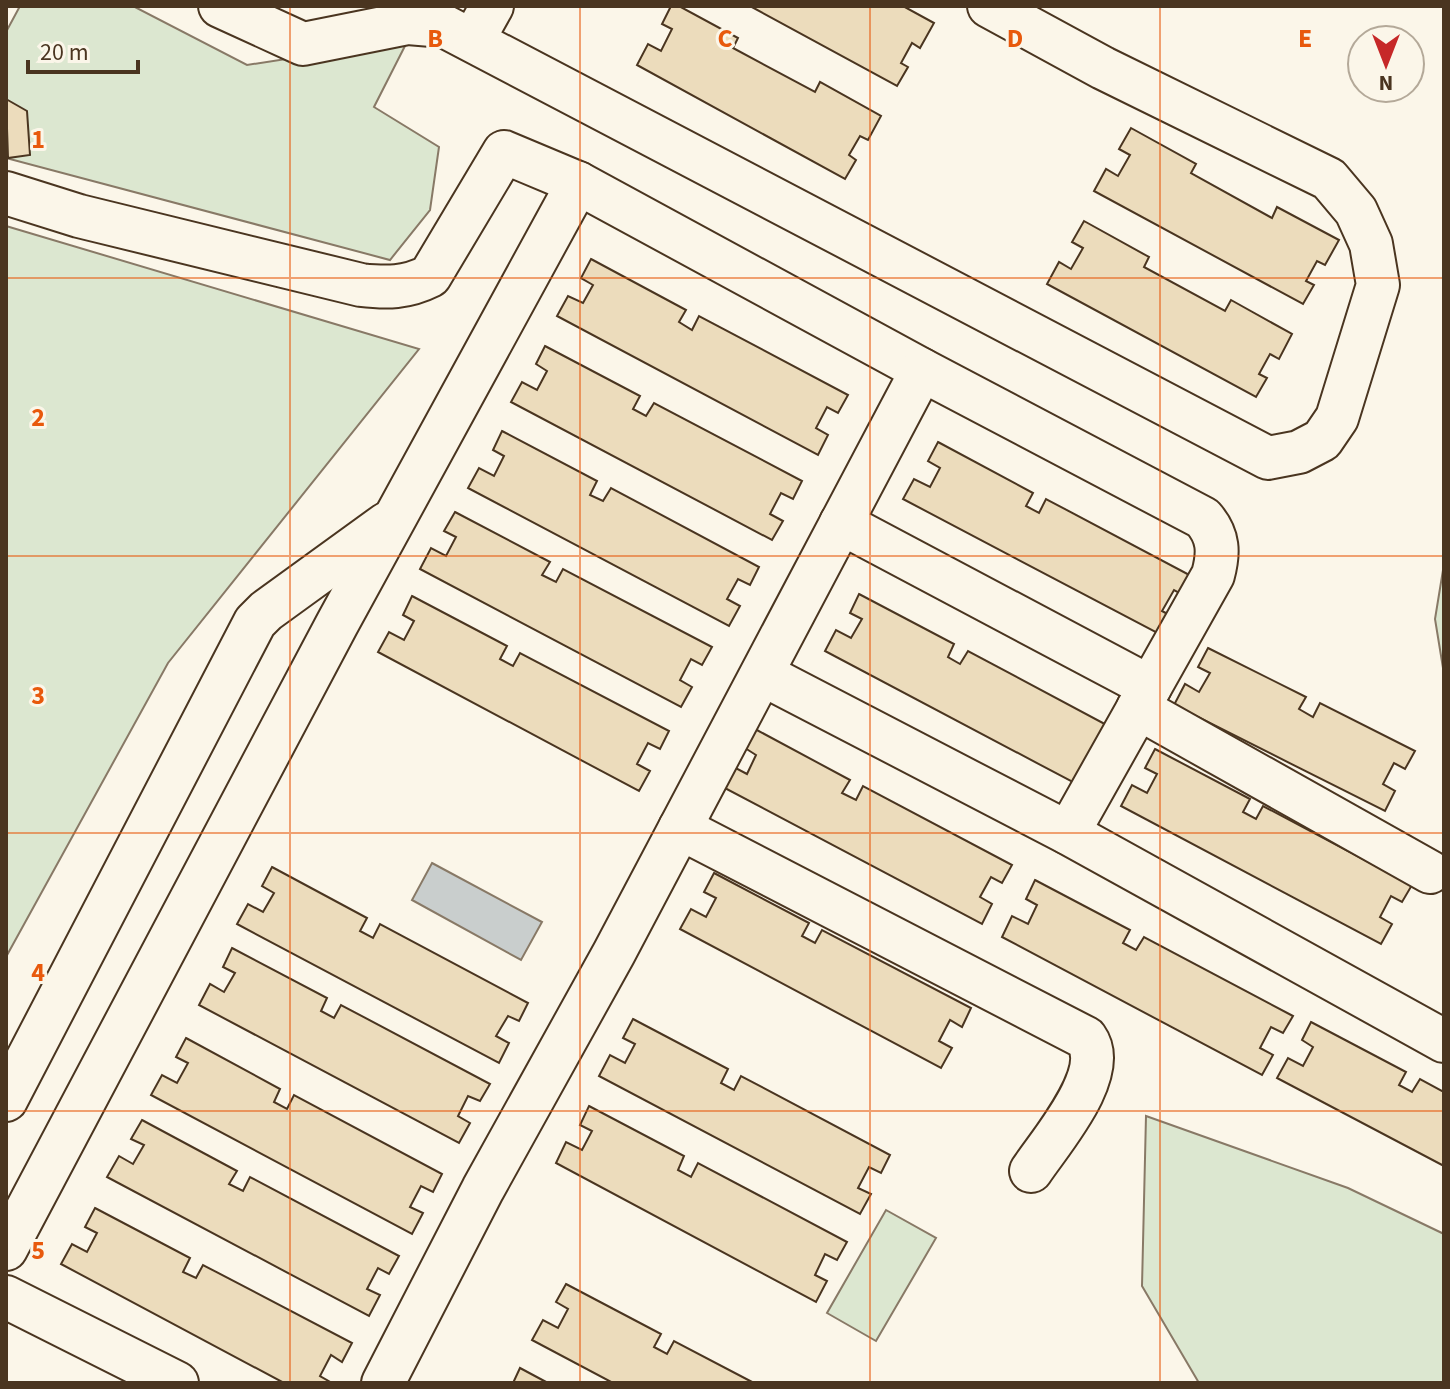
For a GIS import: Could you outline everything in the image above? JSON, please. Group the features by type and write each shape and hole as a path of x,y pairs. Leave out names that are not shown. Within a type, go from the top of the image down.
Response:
{"street":[{"path":"220,6 303,44 408,23 469,24 959,297 1268,458 1299,452 1322,440 1337,418 1378,285 1371,244 1356,211 1329,179 1103,68 989,6"},
{"path":"6,193 79,216 361,285 389,288 413,285 430,276 504,152 578,183 1203,518 1217,542 1218,558 1213,575 1068,833"},
{"path":"6,1249 394,518 578,183"},
{"path":"383,1383 483,1189 680,828 922,370"},
{"path":"6,1100 255,622 394,518"},
{"path":"841,523 1144,698 1430,872"},
{"path":"762,674 1068,833 1444,1041"},
{"path":"680,828 1086,1038 1093,1052 1091,1073 1083,1093 1031,1171"},
{"path":"6,1297 177,1383"}],"green space":[{"path":"20,6 133,6 247,65 408,40 374,107 439,147 430,210 390,260 6,158 6,32"},
{"path":"6,226 419,349 168,663 6,957"},
{"path":"1444,564 1444,674 1435,619"},
{"path":"1146,1116 1348,1188 1444,1234 1444,1383 1199,1383 1142,1286"},
{"path":"886,1210 936,1238 876,1341 827,1313"}],"shaded area":[{"path":"432,863 542,922 521,960 412,900"}],"building":[{"path":"671,6 679,6 738,38 733,48 815,92 820,82 881,116 868,140 860,136 849,155 856,160 845,179 637,65 648,44 661,51 672,29 662,24"},
{"path":"750,6 903,6 934,23 920,48 912,43 901,63 908,67 897,86"},
{"path":"6,99 27,111 30,155 8,158"},
{"path":"1131,128 1196,164 1191,173 1272,218 1277,207 1339,240 1325,265 1317,261 1306,281 1314,285 1303,304 1094,191 1106,169 1118,176 1130,155 1119,149"},
{"path":"1084,221 1149,257 1144,267 1225,311 1231,300 1292,334 1279,359 1270,354 1259,374 1267,378 1256,397 1047,284 1059,262 1071,269 1083,248 1072,242"},
{"path":"591,259 686,310 679,322 692,330 699,316 848,395 838,413 827,407 816,428 828,435 818,455 557,316 568,296 583,303 593,285 581,278"},
{"path":"545,346 640,396 633,409 646,416 654,403 802,481 793,499 781,493 770,514 783,521 772,540 511,402 522,382 537,390 547,371 536,364"},
{"path":"502,431 597,481 590,495 603,501 611,488 759,567 750,585 738,579 727,599 740,606 729,626 468,488 479,468 494,476 504,456 493,450"},
{"path":"938,442 1033,493 1026,506 1039,513 1046,499 1195,578 1185,596 1174,590 1162,611 1175,618 1165,637 903,499 914,479 930,487 940,468 928,461"},
{"path":"455,512 550,562 542,575 556,582 563,569 712,647 702,665 691,659 680,680 692,687 681,707 420,569 431,548 446,556 456,537 444,531"},
{"path":"859,594 954,644 948,657 960,664 968,651 1116,730 1086,789 825,651 836,630 851,638 862,619 850,613"},
{"path":"412,596 507,646 500,659 513,666 520,653 669,731 660,749 648,743 637,764 650,771 639,791 378,652 389,632 404,640 414,621 403,615"},
{"path":"1208,648 1306,697 1299,709 1313,717 1320,703 1415,751 1405,769 1394,763 1383,784 1395,791 1385,811 1174,705 1185,684 1199,692 1210,673 1198,667"},
{"path":"755,729 850,780 842,793 856,800 863,786 1012,865 1002,883 991,877 980,897 992,904 982,924 721,786 732,766 747,774 756,755 745,748"},
{"path":"1155,749 1250,799 1243,812 1256,819 1263,806 1412,885 1402,902 1391,896 1380,917 1392,924 1381,944 1121,806 1132,785 1147,793 1157,774 1145,768"},
{"path":"272,867 367,918 360,931 373,938 380,924 528,1003 519,1021 508,1016 496,1036 509,1043 499,1063 237,924 248,904 263,912 274,893 262,886"},
{"path":"714,873 809,923 802,936 815,943 822,930 971,1008 962,1027 950,1020 939,1041 952,1048 941,1068 680,929 691,909 706,917 716,898 704,892"},
{"path":"1035,880 1130,930 1123,943 1136,950 1144,937 1293,1016 1283,1033 1271,1027 1260,1048 1273,1055 1262,1075 1002,937 1012,916 1028,924 1037,905 1026,899"},
{"path":"232,948 327,998 321,1011 334,1018 341,1005 490,1084 480,1101 468,1096 458,1116 470,1123 459,1143 199,1005 210,984 224,992 235,973 223,967"},
{"path":"633,1019 728,1069 721,1083 734,1090 741,1076 890,1155 881,1173 869,1167 858,1188 871,1194 860,1214 599,1076 610,1055 625,1063 635,1044 623,1038"},
{"path":"1311,1022 1406,1072 1399,1085 1412,1092 1420,1079 1444,1092 1444,1166 1277,1078 1288,1058 1303,1066 1313,1047 1302,1040"},
{"path":"186,1038 280,1089 274,1102 287,1109 294,1095 442,1174 433,1192 421,1186 410,1207 423,1213 412,1234 151,1095 162,1075 177,1083 188,1063 176,1057"},
{"path":"589,1106 684,1156 678,1170 691,1177 698,1163 847,1242 837,1260 825,1254 815,1275 827,1281 816,1302 556,1163 566,1142 582,1150 592,1131 580,1125"},
{"path":"142,1120 237,1171 229,1184 243,1191 250,1177 399,1256 389,1274 378,1268 367,1289 380,1295 369,1316 107,1177 119,1156 133,1164 144,1145 131,1139"},
{"path":"95,1208 190,1258 183,1272 196,1278 203,1265 352,1343 342,1362 331,1355 320,1376 332,1383 284,1383 61,1264 72,1244 87,1252 97,1233 85,1227"},
{"path":"566,1284 661,1334 654,1347 667,1354 674,1341 754,1383 613,1383 532,1340 543,1320 558,1328 568,1309 556,1302"},
{"path":"520,1368 548,1383 513,1383"}]}
